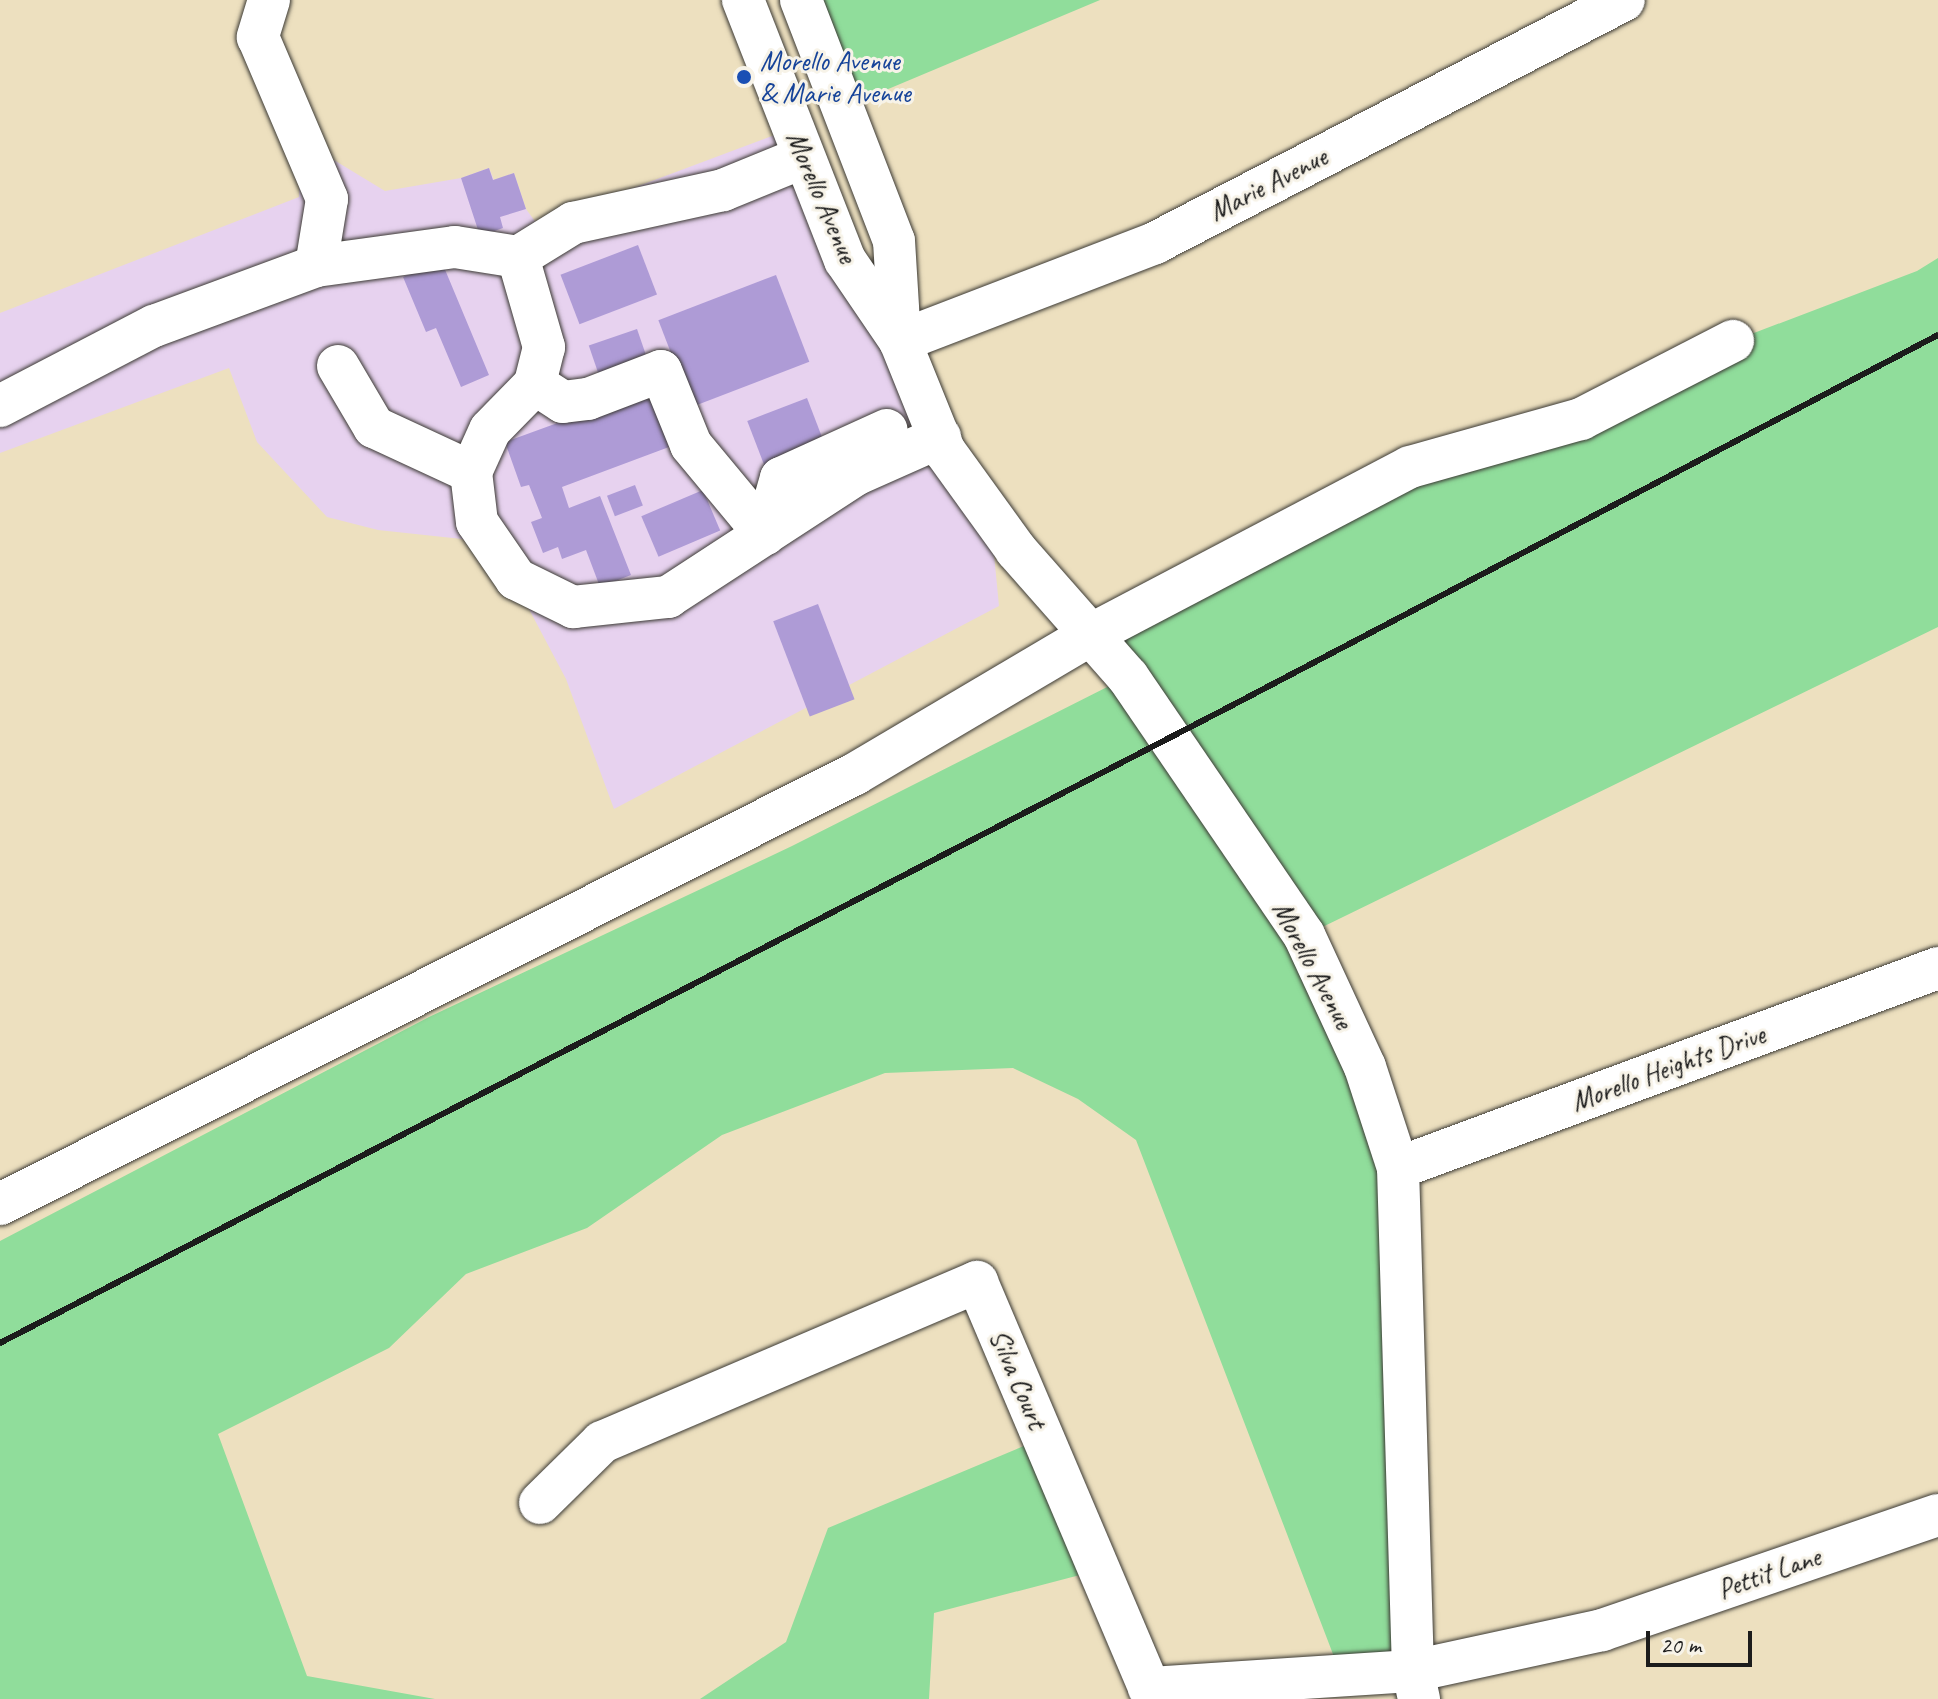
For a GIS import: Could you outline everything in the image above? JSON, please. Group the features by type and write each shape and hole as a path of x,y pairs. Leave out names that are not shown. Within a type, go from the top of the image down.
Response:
{"street":[{"path":"269,0 258,37 327,199 316,266"},
{"name":"Morello Avenue","path":"743,0 845,260 900,341 944,450 1016,550 1128,677 1304,935 1365,1067 1398,1168 1416,1685"},
{"name":"Morello Avenue","path":"801,0 894,241 900,341"},
{"name":"Marie Avenue","path":"900,341 1155,243 1624,0"},
{"path":"0,406 154,326 316,266 455,247 518,257 573,223 723,190 804,157"},
{"path":"518,257 544,347 535,384 490,430 471,472 477,522 516,579 573,607 668,597 934,424"},
{"path":"0,1204 855,774 1090,635 1410,467 1581,419 1733,341"},
{"path":"338,366 374,427 471,472"},
{"path":"535,384 563,402 588,399 661,371 691,445 765,534"},
{"name":"Morello Heights Drive","path":"1398,1168 1938,968"},
{"name":"Silva Court","path":"540,1503 602,1442 977,1282 1149,1688 1416,1685"},
{"name":"Pettit Lane","path":"1416,1685 1602,1630 1938,1515"}],"shaded area":[{"path":"793,128 990,513 999,606 614,809 566,679 512,577 462,539 378,530 327,517 257,442 229,368 0,453 0,313 299,197 300,165 324,154 385,191 461,178 489,168 494,180 514,173 526,209 537,224"}],"green space":[{"path":"801,0 1100,0 843,108"},
{"path":"1938,258 1938,627 1304,936 1398,1168 1413,1671 1341,1675 1136,1140 1078,1099 1013,1068 885,1073 722,1135 587,1228 466,1274 389,1348 218,1434 307,1676 435,1699 0,1699 0,1241 429,1017 792,846 1127,677 1090,635 1733,341 1917,271"},
{"path":"1043,1438 1099,1570 934,1613 929,1699 700,1699 786,1642 828,1528"}],"building":[{"path":"489,168 493,180 514,173 526,209 500,217 503,228 480,236 461,178"},
{"path":"638,245 657,294 580,324 561,275"},
{"path":"441,260 489,375 461,387 436,328 426,332 403,277"},
{"path":"776,275 809,362 692,407 658,320"},
{"path":"637,329 649,363 600,380 589,346"},
{"path":"648,390 669,447 562,487 569,508 600,496 631,575 600,587 586,550 562,559 558,547 543,553 531,522 542,518 529,485 521,487 505,442"},
{"path":"807,398 826,447 766,470 747,421"},
{"path":"635,485 643,506 615,516 607,496"},
{"path":"703,490 720,531 659,557 641,516"},
{"path":"818,604 855,699 810,716 773,621"}],"railway":[{"path":"0,1343 1231,706 1938,335"}],"place":[{"name":"Morello Avenue & Marie Avenue","path":"744,77"}]}
